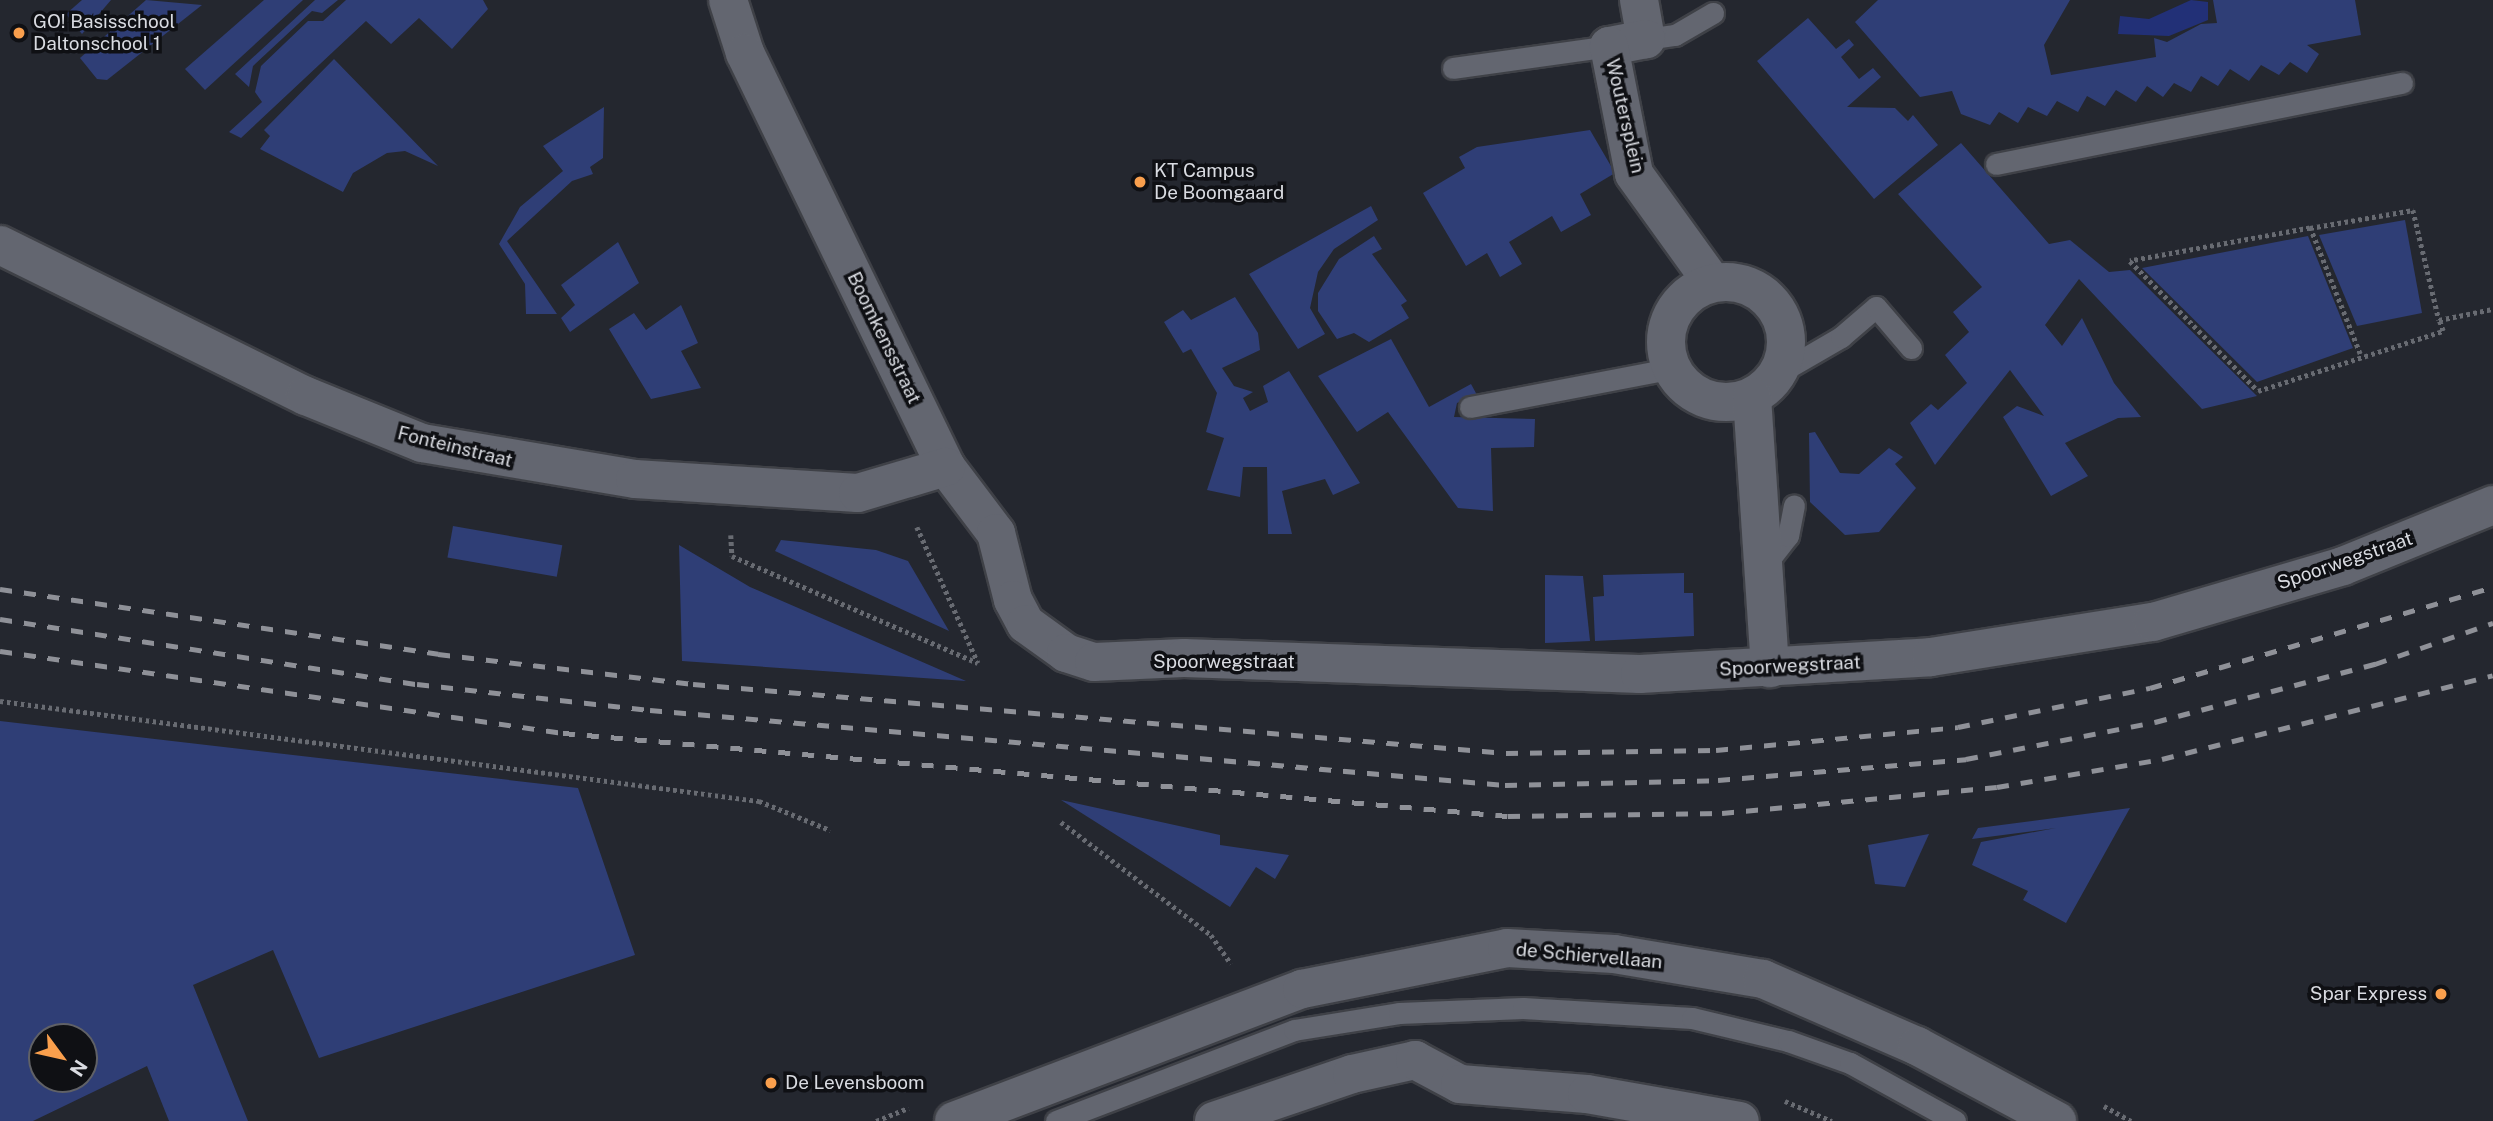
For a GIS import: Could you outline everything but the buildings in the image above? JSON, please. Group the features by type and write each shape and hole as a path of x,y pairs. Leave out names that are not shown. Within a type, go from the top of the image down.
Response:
{"street":[{"name":"Boomkensstraat","path":"728,0 745,53 946,467 996,533 1013,600 1026,624 1066,653"},
{"name":"Woutersplein","path":"1639,0 1627,42 1634,174 1712,282"},
{"name":"Fonteinstraat","path":"0,245 306,396 422,443 635,479 858,494 946,467"},
{"path":"1766,385 1729,404 1705,400 1684,388 1670,369 1665,333 1681,300 1712,282 1740,282 1766,295 1783,318 1787,346 1766,385 1764,567 1770,668"},
{"name":"Spoorwegstraat","path":"1066,653 1118,663 1184,658 1640,674 1931,657 2153,622 2343,566 2493,505"},
{"name":"de Schiervellaan","path":"954,1121 1302,989 1507,948 1614,954 1763,979 1917,1046 2057,1121"},
{"path":"1214,1121 1352,1074 1415,1060 1460,1084 1587,1094 1740,1121"}],"lane":[{"path":"1453,68 1675,35 1713,13"},
{"path":"1996,164 2402,83"},
{"path":"1766,385 1841,337 1876,307 1911,348"},
{"path":"1471,407 1670,369"},
{"path":"1764,567 1787,536 1794,506"},
{"path":"1056,1121 1294,1030 1399,1013 1523,1008 1692,1018 1788,1041 1850,1063 1955,1121"}],"path":[{"path":"2413,210 2439,320 2443,331 2360,354 2258,391 2130,261 2413,210"},
{"path":"2310,228 2360,354"},
{"path":"2439,320 2493,309"},
{"path":"730,484 732,556 978,663 932,561"},
{"path":"0,701 759,802 830,830"},
{"path":"1061,821 1211,935 1234,969"}],"shaded area":[{"path":"82,0 111,0 82,34 66,14"},
{"path":"146,0 202,5 107,80 97,79 80,58"},
{"path":"264,0 303,0 205,90 185,69"},
{"path":"315,0 338,0 322,13 312,11 253,66 249,87 235,74"},
{"path":"346,0 483,0 488,9 452,49 419,18 391,44 366,21 241,138 229,132 262,102 255,92 261,66 308,21 323,21"},
{"path":"1878,0 2070,0 2044,45 2051,75 2156,57 2154,38 2167,42 2201,24 2217,23 2213,0 2355,0 2361,35 2307,45 2319,54 2307,73 2290,62 2279,75 2261,65 2249,81 2230,69 2218,86 2201,76 2191,92 2174,83 2163,97 2147,86 2136,102 2116,90 2105,106 2087,96 2078,112 2057,101 2047,116 2028,107 2018,123 1999,112 1990,125 1961,114 1952,91 1920,97 1855,22"},
{"path":"2191,0 2208,2 2208,20 2169,36 2118,34 2120,16 2149,19"},
{"path":"1808,18 1836,49 1849,39 1854,45 1841,57 1859,79 1873,68 1881,77 1847,107 1895,108 1908,121 1913,115 1938,145 1874,199 1757,61"},
{"path":"334,59 438,166 405,151 387,153 353,173 343,192 260,149 270,136 264,130"},
{"path":"604,107 603,158 590,167 593,174 572,181 507,241 557,314 526,314 525,284 499,244 520,207 563,171 543,146"},
{"path":"1590,130 1615,173 1580,194 1591,215 1561,232 1552,216 1509,242 1522,264 1500,277 1487,253 1466,266 1423,193 1465,168 1459,157 1477,147"},
{"path":"1961,143 2049,244 2070,240 2109,272 2130,270 2257,396 2202,409 2079,279 2045,325 2062,346 2082,318 2114,383 2141,417 2118,418 2065,443 2088,476 2051,496 2003,417 2017,406 2044,416 2010,370 1935,465 1910,423 1931,404 1938,410 1967,383 1945,355 1969,332 1953,312 1982,287 1898,194"},
{"path":"1371,206 1378,220 1334,249 1318,272 1310,308 1325,334 1298,349 1249,274"},
{"path":"2405,220 2422,313 2357,326 2319,235"},
{"path":"1374,236 1382,249 1372,254 1407,301 1401,305 1409,318 1369,342 1354,333 1337,339 1318,311 1318,293 1339,259"},
{"path":"2308,236 2353,348 2257,382 2142,268"},
{"path":"618,242 639,283 570,332 561,318 575,305 561,285"},
{"path":"1235,297 1258,333 1260,350 1222,368 1234,386 1253,392 1243,398 1250,411 1268,402 1263,386 1289,371 1360,483 1333,495 1325,479 1282,491 1292,534 1268,534 1267,467 1243,467 1240,497 1207,490 1224,438 1206,432 1217,393 1191,349 1183,353 1164,322 1183,310 1191,320"},
{"path":"681,305 698,343 681,351 701,388 651,399 609,329 634,313 646,330"},
{"path":"1391,339 1429,407 1471,384 1477,395 1457,403 1454,417 1535,419 1534,447 1491,448 1493,511 1458,508 1388,412 1357,432 1318,376"},
{"path":"1815,432 1840,473 1859,474 1889,448 1903,457 1895,464 1916,488 1879,532 1845,535 1810,502 1809,433"},
{"path":"453,526 562,545 557,577 447,558"},
{"path":"781,540 876,550 908,561 949,631 775,551"},
{"path":"679,545 750,587 966,681 682,661"},
{"path":"1684,573 1684,593 1693,593 1694,636 1595,641 1593,597 1604,596 1603,575"},
{"path":"1545,575 1583,576 1590,641 1545,643"},
{"path":"0,721 578,788 635,955 319,1058 273,950 193,985 248,1121 169,1121 147,1066 98,1090 98,1023 28,1023 28,1093 91,1093 33,1121 0,1121"},
{"path":"1061,800 1220,835 1220,845 1289,855 1275,879 1256,867 1230,907"},
{"path":"2130,808 2066,923 2023,900 2028,891 1972,865 1981,842 2056,828 1972,839 1978,828"},
{"path":"1929,834 1905,887 1875,884 1868,845"}],"railway":[{"path":"0,589 438,654 693,684 1506,753 1716,750 1958,727 2150,688 2493,587"},
{"path":"0,619 417,684 650,710 1505,785 1718,780 1966,759 2155,722 2375,664 2493,623"},
{"path":"0,651 563,733 1508,816 1722,813 1997,787 2162,759 2493,675"}],"place":[{"name":"GO! Basisschool Daltonschool 1","path":"19,33"},
{"name":"KT Campus De Boomgaard","path":"1140,182"},
{"name":"Spar Express","path":"2441,994"},
{"name":"De Levensboom","path":"771,1083"}]}
